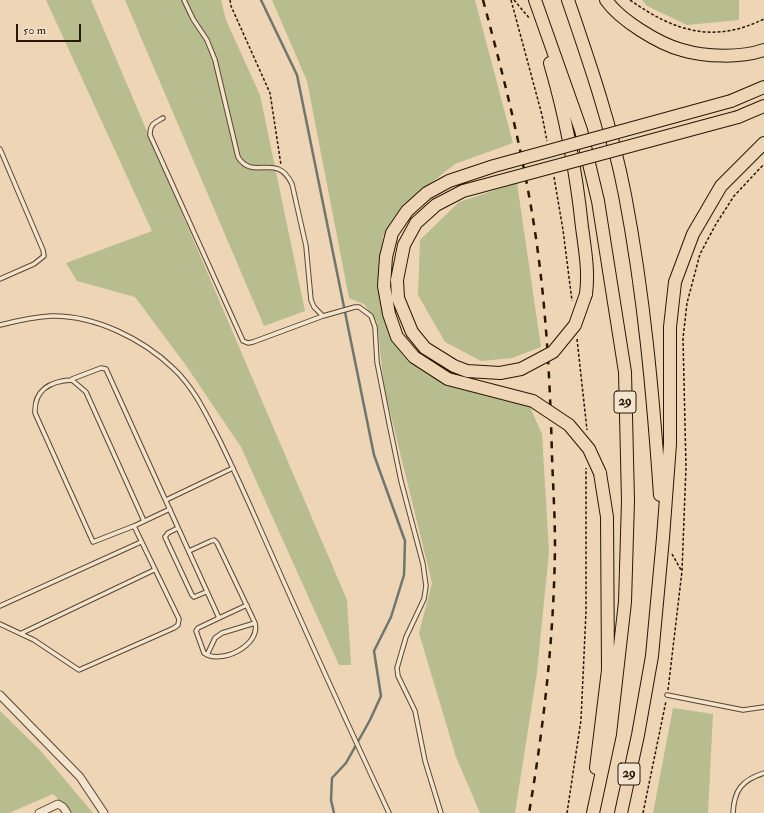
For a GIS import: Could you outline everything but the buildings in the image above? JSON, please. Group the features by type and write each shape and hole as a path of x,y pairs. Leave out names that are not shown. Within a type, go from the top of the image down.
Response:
{"highway":[{"path":"533,0 569,132 580,206 588,276 586,294 575,325 553,352 521,368 500,373 467,371 454,366 425,348 412,332 398,298 397,280 404,245 416,224 436,205 463,191 738,117 764,106"},
{"name":"29","path":"533,0 580,130 598,201 625,372 628,501 625,602 610,734 591,813"},
{"name":"29","path":"568,0 596,79 624,194 640,283 650,364 664,538 652,656 638,735 621,813"},
{"path":"606,0 612,7 643,32 682,50 724,56 756,53 764,50"},
{"path":"591,813 608,670 607,517 600,473 589,449 569,425 533,401 448,379 414,357 398,337 389,314 384,286 386,257 392,233 408,211 427,193 449,181 494,166 731,101 764,87"},
{"path":"664,538 670,444 670,327 675,282 693,234 721,186 764,142"}],"street":[{"path":"0,695 80,777 104,813"},
{"path":"40,813 58,804 63,807 67,813"}],"lane":[{"path":"184,0 192,19 207,40 216,60 238,157 242,164 248,167 275,167 282,169 288,175 295,192 306,246 311,300 314,307 324,316"},
{"path":"163,118 152,124 150,128 150,135 241,339 248,343 254,342 329,314 354,307 358,307 371,316 375,327 376,362 401,482 423,564 426,586 424,598 406,637 397,668 398,676 415,711 425,762 441,813"},
{"path":"0,149 1,156 44,250 44,256 34,264 0,279"},
{"path":"0,325 19,320 51,316 82,320 107,327 133,339 154,352 189,386 202,406 233,468 389,813"},
{"path":"170,509 134,526 93,542 35,413 34,402 40,392 51,384 72,380 101,368 106,369 166,500 170,509 178,528 189,552 206,592 218,618"},
{"path":"72,380 86,392 144,521"},
{"path":"166,500 233,468"},
{"path":"0,624 22,633 79,670 174,628 178,624 179,619 134,526"},
{"path":"178,528 168,533 165,537 192,595 194,597 206,592"},
{"path":"189,552 214,540 255,623 256,633 250,643 220,657 207,655 204,653 196,631 198,628 246,605"},
{"path":"0,606 141,542"},
{"path":"22,633 154,570"},
{"path":"207,655 215,638 222,632 255,623"},
{"path":"668,695 744,710 764,707"},
{"path":"733,813 736,792 743,782 764,773"}],"path":[{"path":"230,0 270,93 282,169"},
{"path":"512,0 541,31"},
{"path":"512,0 542,115 548,146"},
{"path":"630,0 654,17 685,30 720,32 749,26 764,19"},
{"path":"643,813 668,695 682,555 686,467 683,338 687,303 700,254 716,224 734,196 764,164"},
{"path":"554,176 563,230 573,308"},
{"path":"577,339 587,430"},
{"path":"567,813 581,720 586,612 586,467"}],"green space":[{"path":"46,0 91,0 347,600 351,665 339,665 241,447 185,364 135,297 77,281 66,263 152,231"},
{"path":"125,0 221,0 226,20 260,95 305,311 264,326"},
{"path":"272,0 475,0 513,143 455,164 413,197 383,236 378,286 388,329 408,357 445,385 530,407 542,434 549,552 537,672 515,813 480,813 456,757 419,633 432,583 384,387 377,322 364,304 349,298 307,81"},
{"path":"642,0 739,0 739,20 687,25 647,6"},
{"path":"517,183 541,347 512,358 481,361 445,342 418,295 420,240 459,202"},
{"path":"673,708 713,714 708,813 653,813"},
{"path":"0,711 39,749 93,813 72,813 53,794 9,813 0,813"}],"waterway":[{"path":"261,0 297,75 374,455 405,541 404,575 391,617 374,651 381,696 370,720 346,763 332,778 331,800 334,813"}],"railway":[{"path":"483,0 512,112 524,168 542,283 549,369 555,524 553,613 544,714 529,813"}]}
